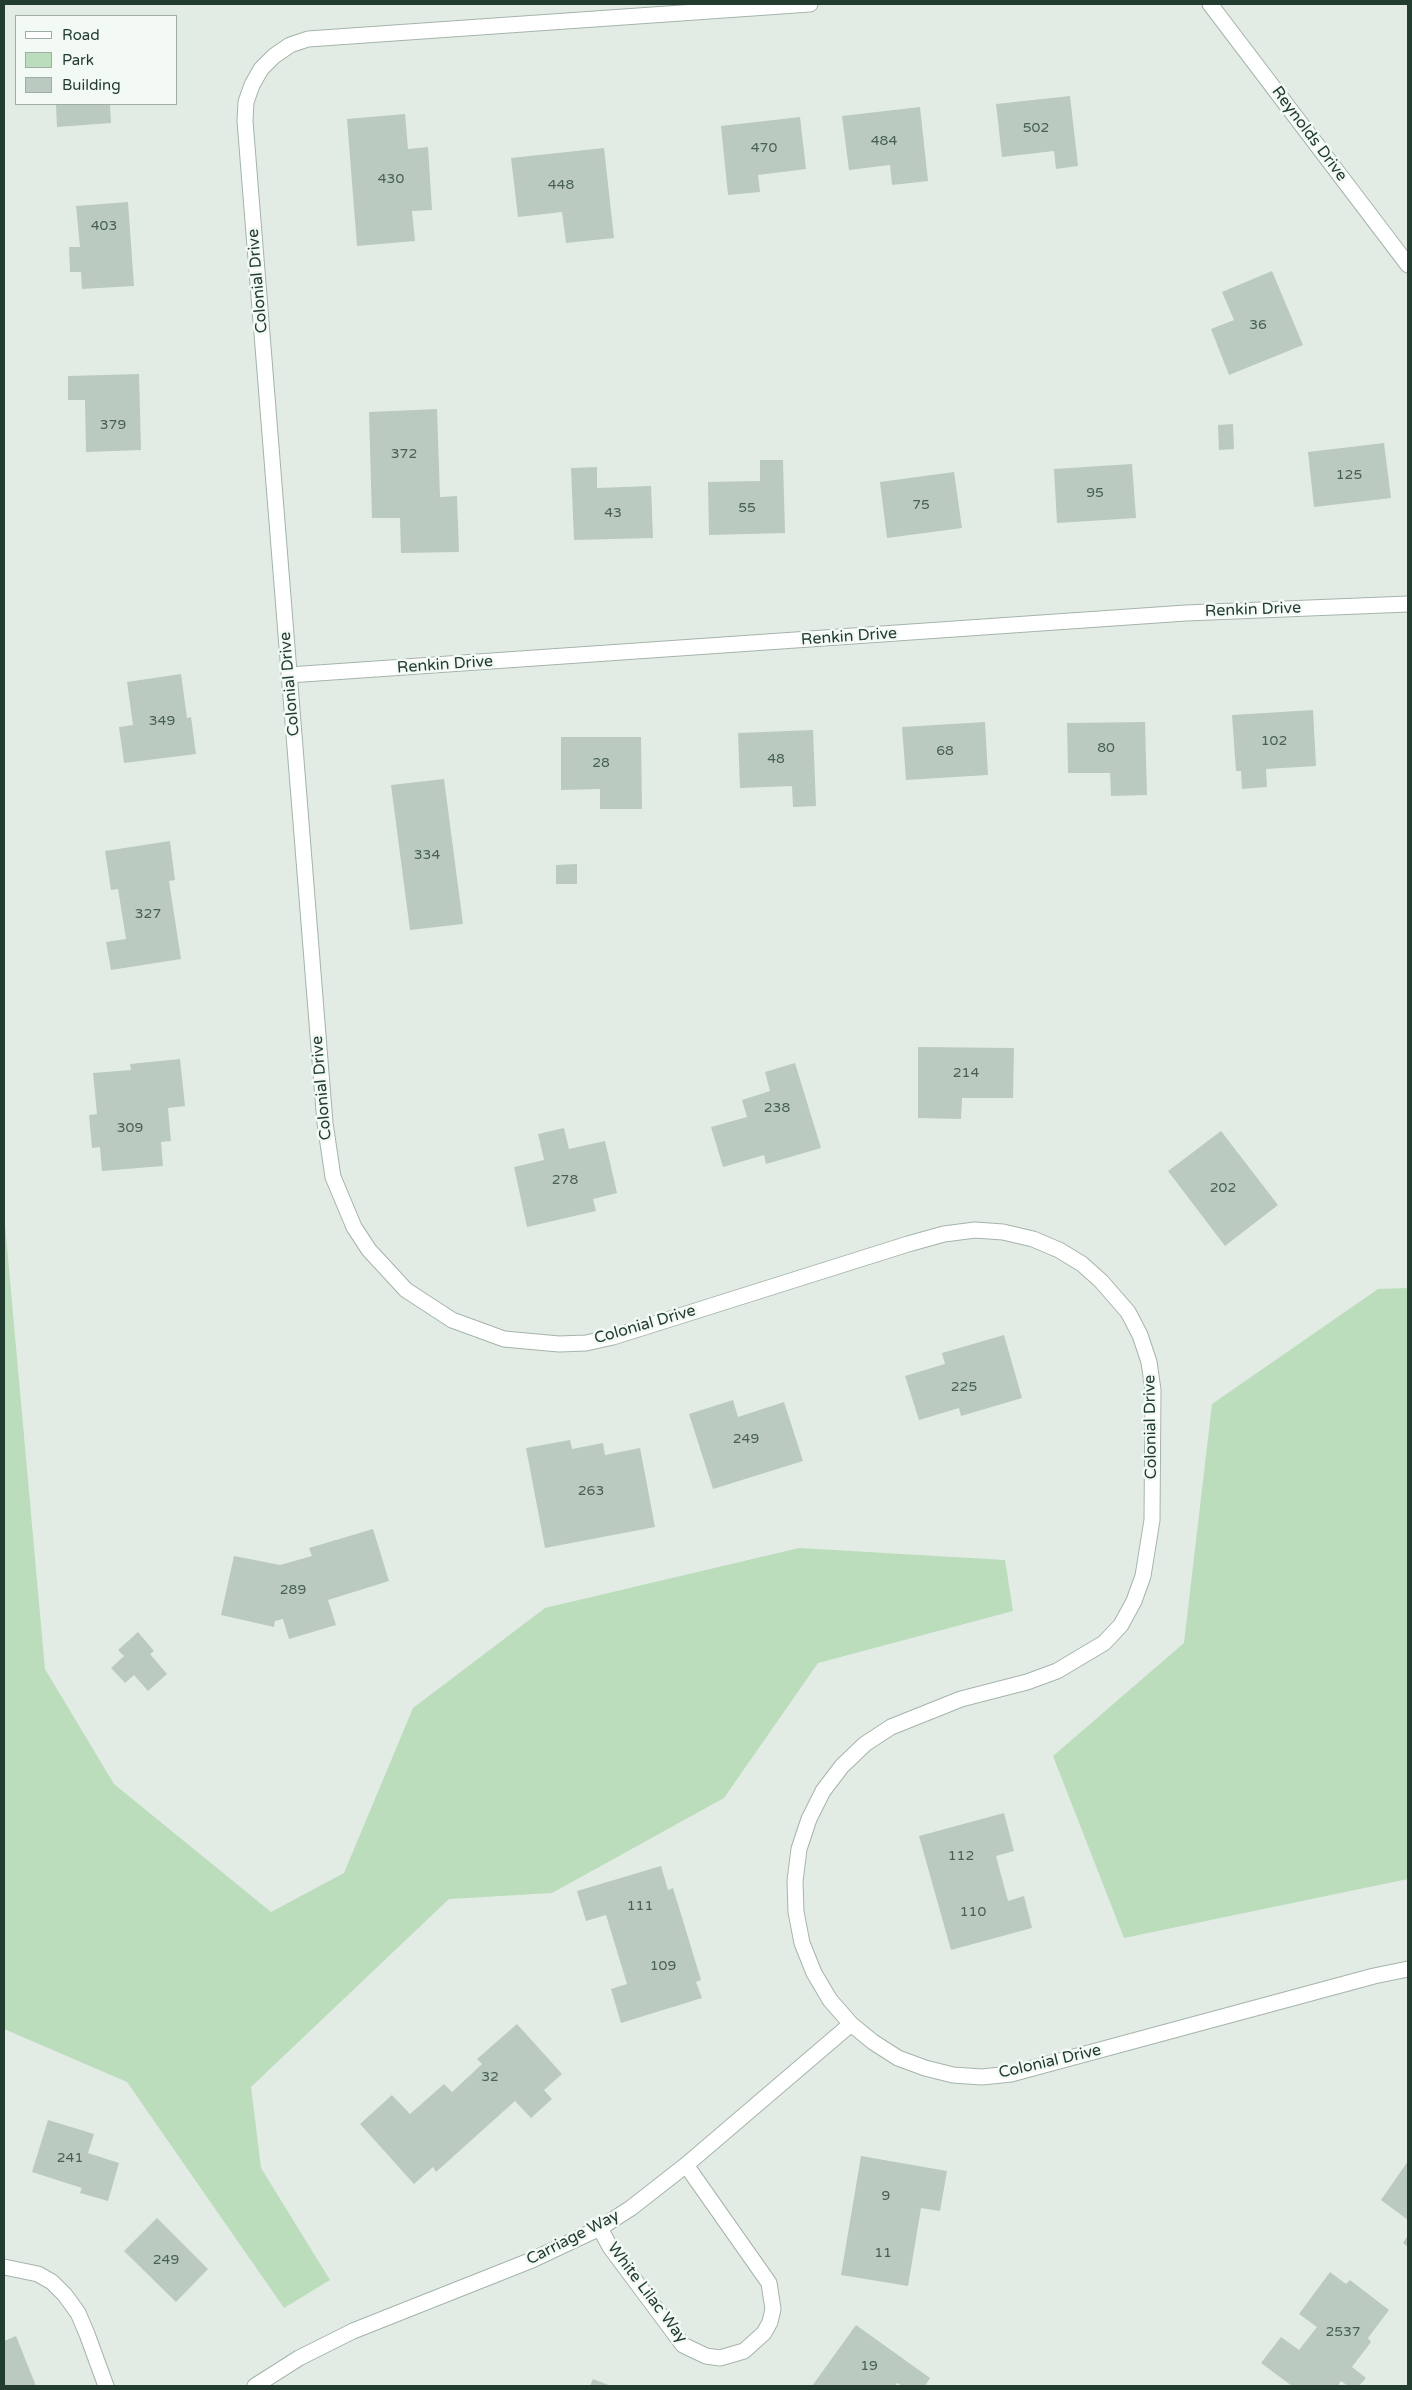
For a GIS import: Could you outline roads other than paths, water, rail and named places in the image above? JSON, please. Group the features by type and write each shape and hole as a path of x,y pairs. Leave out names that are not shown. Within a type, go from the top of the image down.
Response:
{"street":[{"name":"Colonial Drive","path":"810,4 308,40 290,45 274,56 261,69 252,85 246,102 245,121 328,1150 334,1177 354,1227 369,1250 406,1290 452,1320 504,1339 531,1343 586,1342 613,1336 908,1244 944,1234 975,1230 1003,1232 1033,1239 1060,1250 1082,1264 1116,1295 1128,1312 1140,1335 1149,1362 1152,1390 1152,1520 1143,1576 1134,1601 1120,1625 1104,1643 1057,1671 1027,1682 961,1699 892,1727 865,1744 842,1766 823,1791 809,1819 799,1849 794,1880 796,1912 802,1944 814,1973 826,1993 851,2024 873,2042 898,2058 925,2068 953,2075 1011,2074 1364,1978 1408,1969"},
{"name":"Reynolds Drive","path":"1210,4 1408,265"},
{"name":"Renkin Drive","path":"289,675 1186,613 1408,604"},
{"name":"Carriage Way","path":"255,2386 299,2358 353,2331 532,2260 600,2228 631,2208 686,2165 851,2024"},
{"name":"White Lilac Way","path":"600,2228 619,2259 683,2344 694,2352 713,2357 732,2356 744,2351 764,2333 770,2322 773,2309 769,2283 686,2165"},
{"path":"4,2267 38,2274 52,2282 66,2295 78,2313 106,2386"}]}
